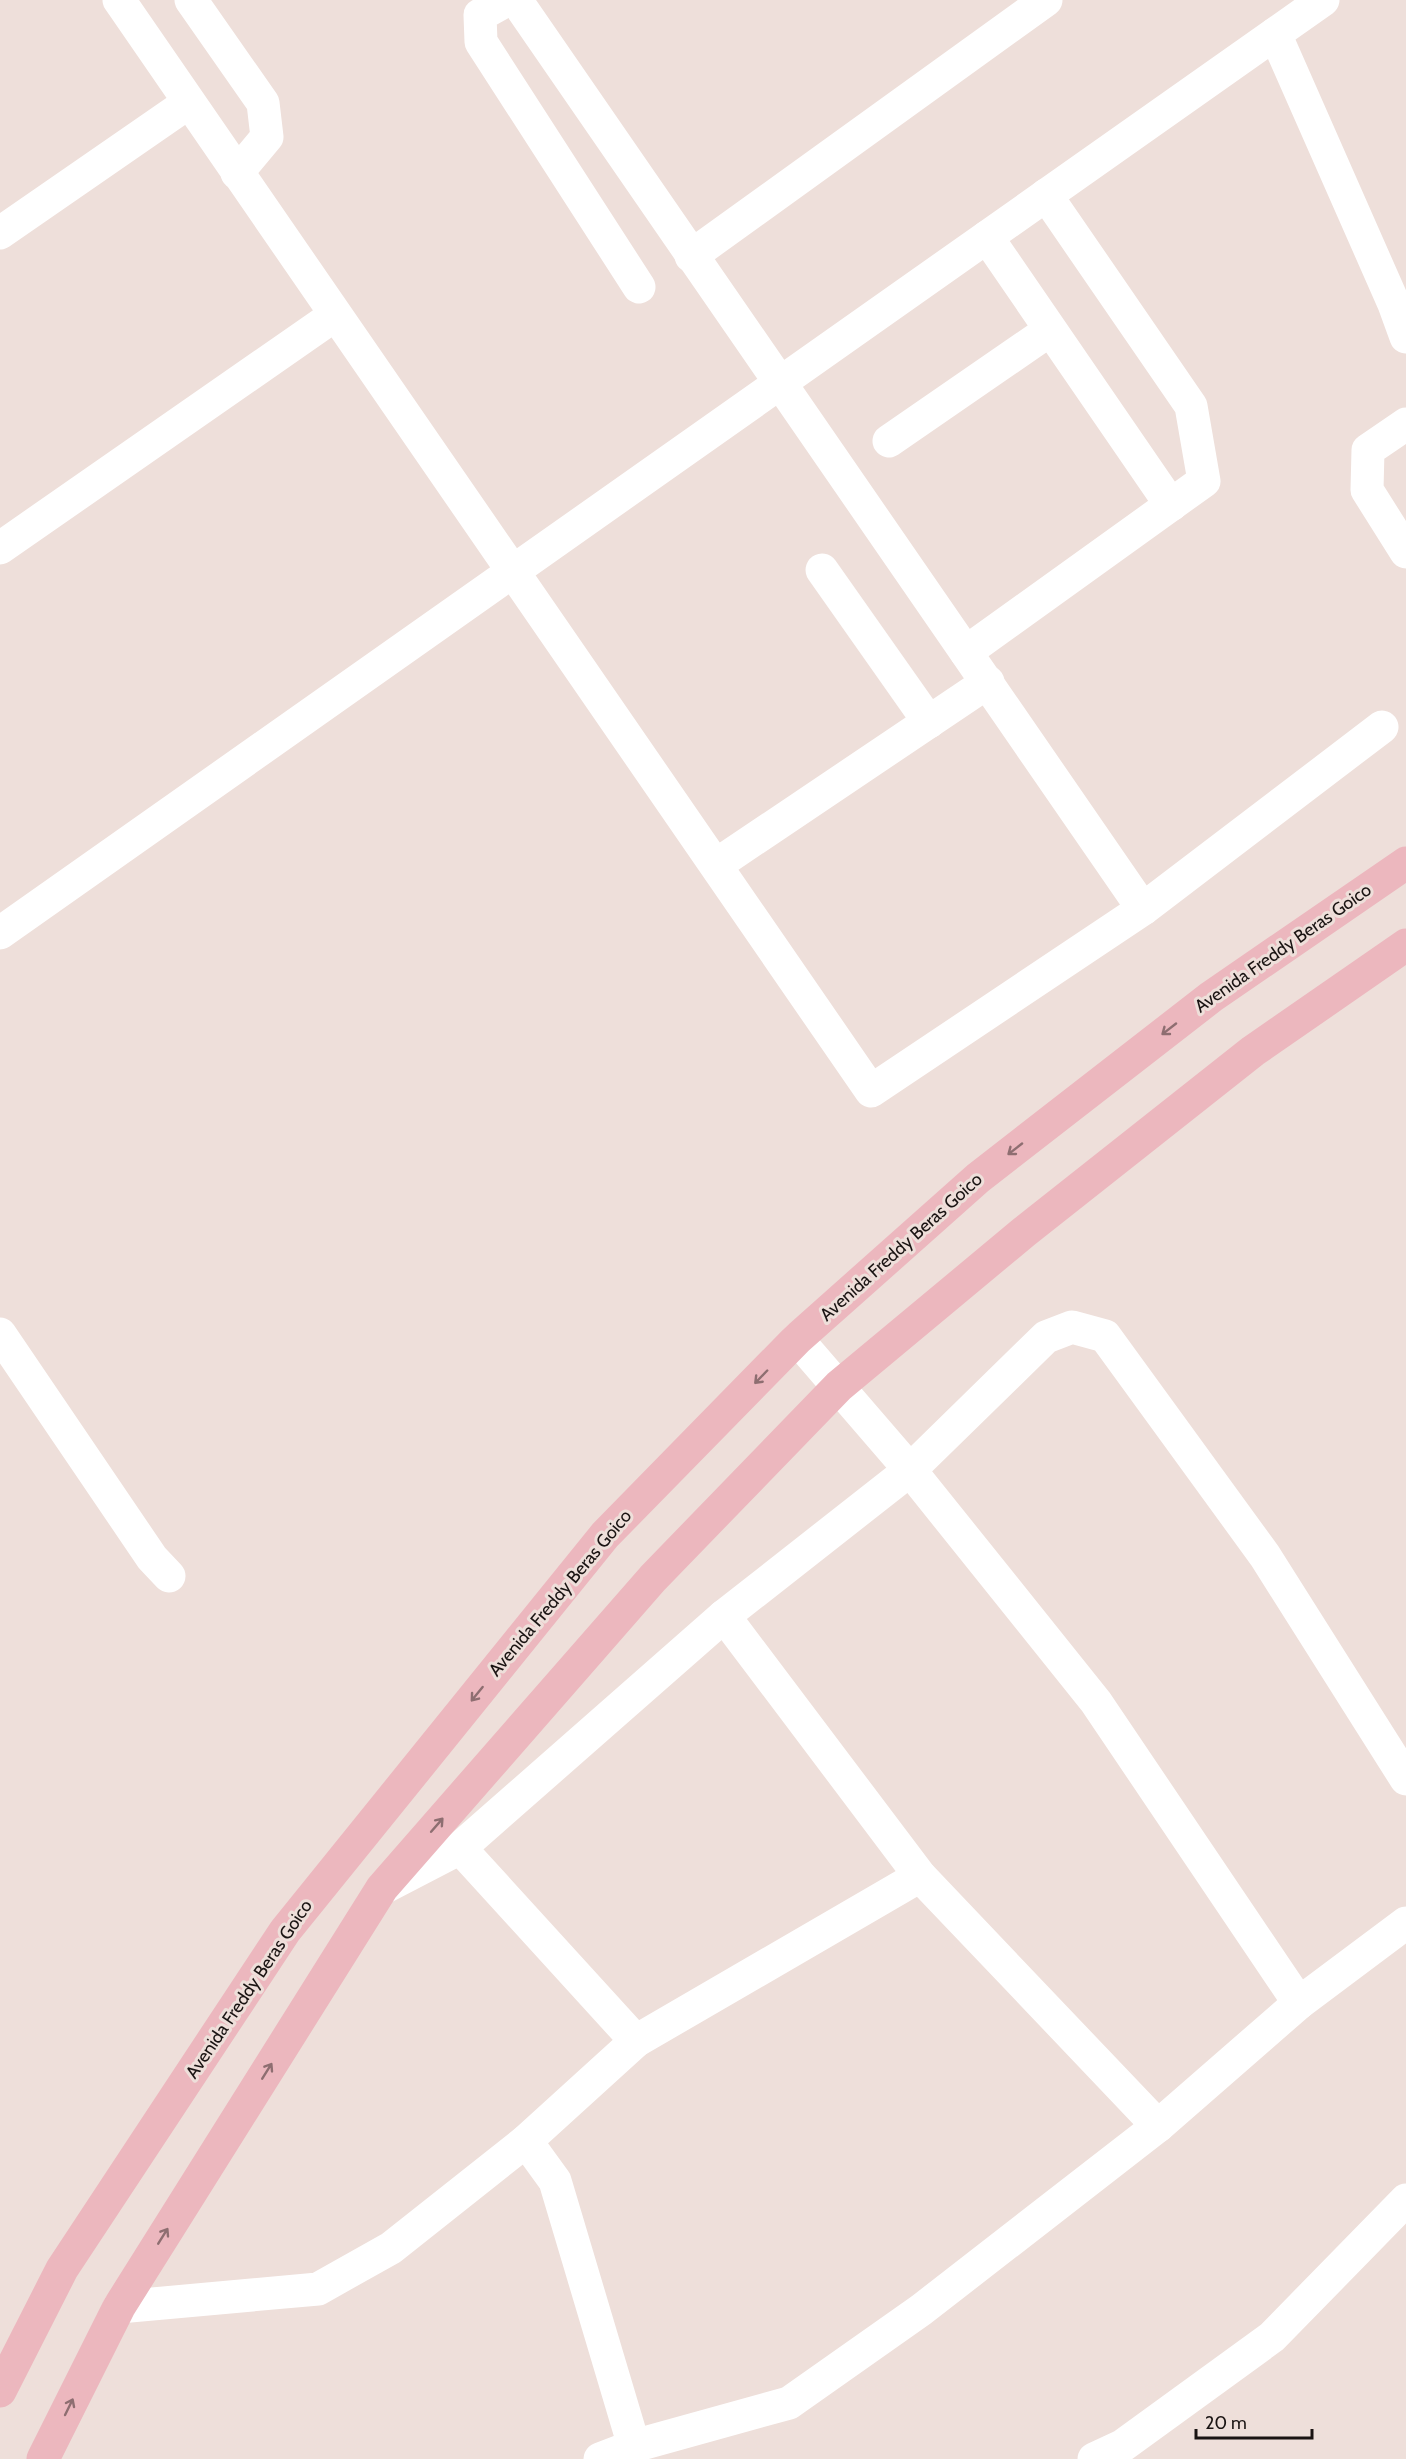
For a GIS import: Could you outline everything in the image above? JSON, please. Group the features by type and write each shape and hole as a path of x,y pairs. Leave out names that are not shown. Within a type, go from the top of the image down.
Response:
{"main road":[{"name":"Avenida Freddy Beras Goico","path":"0,2391 62,2269 285,1931 605,1535 797,1340 978,1178 1211,997 1406,863"},
{"path":"43,2459 119,2307 382,1888 652,1578 839,1386 1024,1232 1253,1051 1406,945"}],"street":[{"path":"119,0 872,1090 1143,909 1382,727"},
{"path":"191,0 263,103 267,137 237,173"},
{"path":"507,0 480,15 481,42 639,287"},
{"path":"516,0 1143,909"},
{"path":"691,256 1046,0"},
{"path":"0,933 1323,0"},
{"path":"1275,34 1394,304 1406,337"},
{"path":"0,233 188,103"},
{"path":"966,652 1204,481 1191,406 1046,195"},
{"path":"987,237 1171,505"},
{"path":"0,548 336,315"},
{"path":"889,441 1050,330"},
{"path":"1406,424 1368,450 1367,490 1406,552"},
{"path":"822,570 929,722"},
{"path":"716,865 988,682"},
{"path":"382,1888 460,1848 724,1616 910,1470 1046,1337 1072,1327 1105,1336 1264,1557 1406,1779"},
{"path":"0,1334 153,1558 169,1576"},
{"path":"797,1340 910,1470 1096,1702 1299,2003"},
{"path":"724,1616 920,1876 1158,2126"},
{"path":"460,1848 636,2041"},
{"path":"119,2307 318,2289 391,2248 526,2141 636,2041 920,1876"},
{"path":"600,2459 634,2446 789,2403 921,2310 1158,2126 1299,2003 1406,1923"},
{"path":"526,2141 555,2181 634,2446"},
{"path":"1094,2459 1122,2446 1272,2337 1406,2200"}]}
